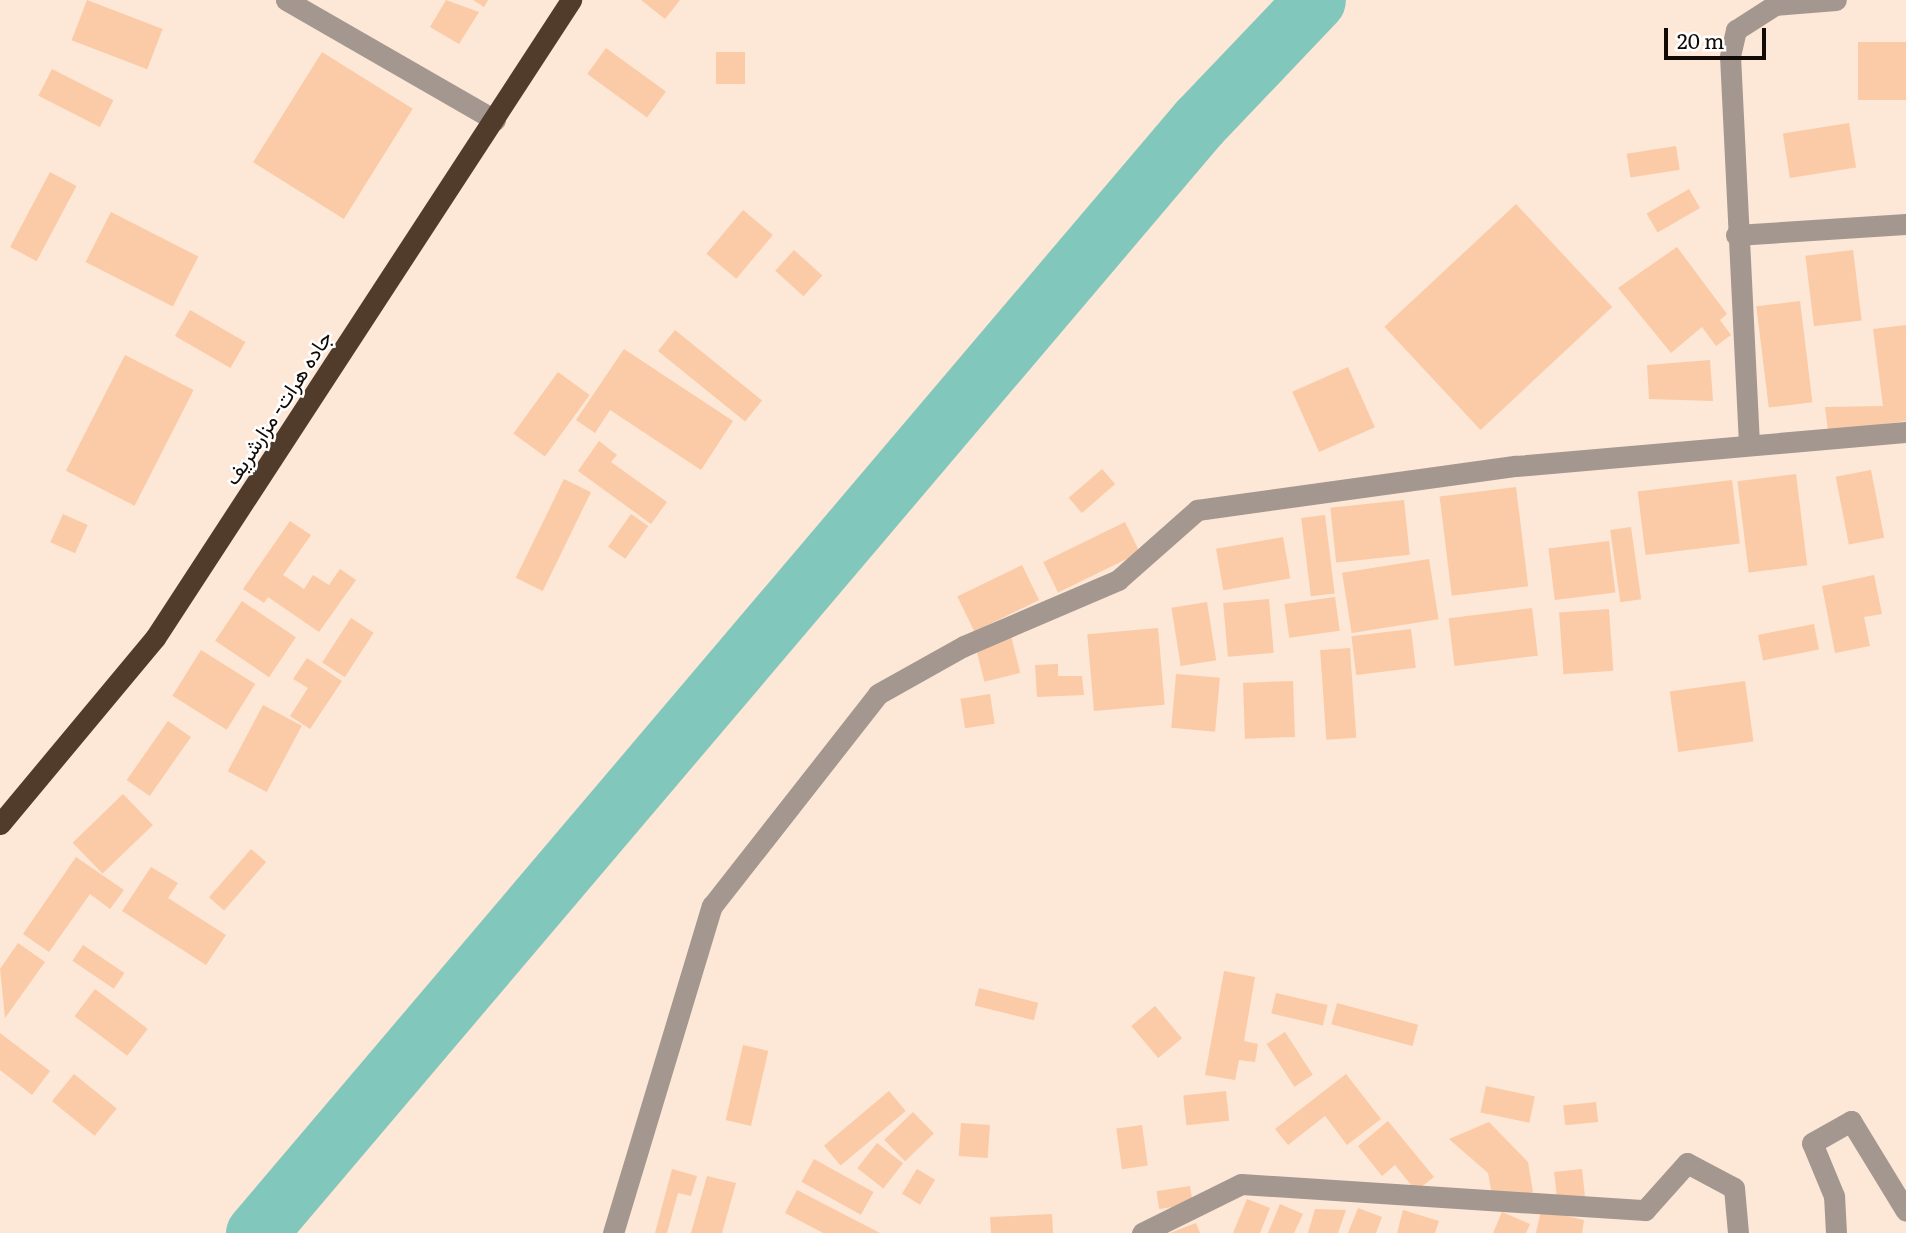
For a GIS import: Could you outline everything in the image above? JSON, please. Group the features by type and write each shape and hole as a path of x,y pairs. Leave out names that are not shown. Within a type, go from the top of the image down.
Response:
{"highway":[{"name":"جاده هرات- مزارشریف","path":"0,824 155,638 571,0"}],"street":[{"path":"286,0 495,120"},
{"path":"1749,444 1736,235 1730,56 1736,30 1775,5 1836,0"},
{"path":"1736,235 1906,224"},
{"path":"612,1233 712,906 878,694 964,646 1118,580 1197,510 1365,483 1749,444 1906,432"},
{"path":"1836,1233 1834,1196 1812,1143 1851,1121 1906,1210"},
{"path":"1142,1233 1241,1184 1645,1210 1687,1163 1734,1188 1738,1233"}],"building":[{"path":"87,0 163,29 147,69 72,40"},
{"path":"446,0 479,12 459,44 430,27"},
{"path":"473,0 488,0 484,7"},
{"path":"641,0 680,0 665,19"},
{"path":"1858,42 1906,42 1906,100 1858,100"},
{"path":"606,48 666,91 647,117 587,74"},
{"path":"322,52 413,109 344,219 253,162"},
{"path":"716,52 745,52 745,84 716,84"},
{"path":"52,69 113,100 100,127 38,96"},
{"path":"1849,123 1856,167 1790,178 1783,133"},
{"path":"1676,146 1680,170 1630,178 1627,154"},
{"path":"50,172 76,186 37,261 10,247"},
{"path":"1689,189 1700,208 1658,233 1647,214"},
{"path":"1516,204 1612,307 1481,430 1384,327"},
{"path":"743,210 773,235 736,279 706,254"},
{"path":"111,212 198,256 173,306 86,262"},
{"path":"1677,247 1727,314 1720,320 1731,335 1716,346 1702,327 1671,353 1618,288"},
{"path":"794,250 822,275 804,296 775,271"},
{"path":"1853,250 1862,320 1814,326 1805,256"},
{"path":"1800,301 1812,402 1769,408 1756,306"},
{"path":"190,310 245,342 230,368 175,336"},
{"path":"1906,325 1906,421 1828,431 1825,407 1883,406 1873,329"},
{"path":"675,330 762,400 745,421 658,351"},
{"path":"624,349 733,421 701,470 610,410 595,433 576,420"},
{"path":"125,355 194,390 135,506 66,471"},
{"path":"1710,360 1713,401 1649,399 1647,365"},
{"path":"1348,367 1375,427 1319,452 1292,392"},
{"path":"558,372 590,395 545,456 513,433"},
{"path":"599,441 617,455 611,462 667,502 651,524 578,471"},
{"path":"1102,469 1115,484 1082,513 1069,498"},
{"path":"1871,470 1884,538 1849,545 1836,477"},
{"path":"1796,474 1807,565 1749,573 1737,481"},
{"path":"564,479 591,492 543,591 516,578"},
{"path":"1732,480 1740,544 1646,555 1638,492"},
{"path":"1516,487 1528,586 1452,596 1440,496"},
{"path":"1404,500 1410,555 1336,562 1330,508"},
{"path":"63,514 88,525 75,553 50,542"},
{"path":"631,514 648,526 625,559 608,547"},
{"path":"1325,515 1335,593 1311,596 1301,518"},
{"path":"290,521 311,535 283,575 304,589 313,575 329,585 340,569 356,580 319,632 268,597 264,603 243,589"},
{"path":"1125,522 1140,553 1058,592 1043,562"},
{"path":"1631,527 1641,599 1620,602 1610,530"},
{"path":"1283,537 1290,578 1223,590 1216,549"},
{"path":"1609,541 1615,593 1555,600 1548,548"},
{"path":"1429,559 1439,619 1352,633 1342,573"},
{"path":"1022,565 1039,600 974,632 957,597"},
{"path":"1874,575 1882,614 1864,617 1870,646 1835,653 1822,586"},
{"path":"1335,597 1340,631 1289,638 1284,604"},
{"path":"1269,599 1274,653 1228,657 1223,603"},
{"path":"242,601 296,637 269,677 215,641"},
{"path":"1207,602 1216,660 1181,666 1171,608"},
{"path":"1532,608 1538,656 1454,666 1449,618"},
{"path":"1609,609 1613,671 1563,674 1559,612"},
{"path":"351,618 374,633 345,677 322,662"},
{"path":"1814,624 1819,650 1763,660 1758,635"},
{"path":"1158,628 1165,705 1094,711 1087,634"},
{"path":"1411,629 1416,668 1356,675 1351,636"},
{"path":"1011,636 1020,673 984,682 975,645"},
{"path":"1350,648 1356,738 1326,740 1320,650"},
{"path":"201,650 255,684 227,730 172,696"},
{"path":"307,658 342,681 310,729 290,716 308,688 293,679"},
{"path":"1058,664 1058,676 1082,676 1084,695 1037,697 1035,665"},
{"path":"1176,674 1220,678 1215,732 1171,728"},
{"path":"1293,681 1295,737 1245,739 1243,683"},
{"path":"1745,681 1753,741 1678,752 1670,692"},
{"path":"990,694 995,724 965,728 960,699"},
{"path":"263,705 302,726 267,792 228,771"},
{"path":"168,721 191,737 150,796 127,780"},
{"path":"123,794 153,825 103,874 73,843"},
{"path":"251,849 266,862 224,910 209,897"},
{"path":"76,857 124,890 110,909 90,894 49,952 23,934"},
{"path":"151,867 178,883 168,898 226,935 206,965 122,911"},
{"path":"18,943 45,962 5,1018 0,969"},
{"path":"83,945 124,973 114,989 72,961"},
{"path":"1224,971 1255,977 1244,1041 1258,1044 1255,1062 1239,1060 1235,1080 1205,1075"},
{"path":"979,988 1038,1003 1034,1020 975,1005"},
{"path":"95,989 148,1029 127,1056 75,1016"},
{"path":"1276,993 1328,1005 1323,1025 1271,1013"},
{"path":"1337,1003 1418,1025 1412,1046 1331,1024"},
{"path":"1155,1006 1182,1038 1158,1058 1131,1026"},
{"path":"1285,1032 1313,1075 1294,1087 1267,1044"},
{"path":"0,1033 50,1071 32,1095 0,1070"},
{"path":"743,1045 768,1051 751,1126 726,1120"},
{"path":"74,1074 117,1109 95,1136 52,1101"},
{"path":"1346,1074 1381,1119 1347,1145 1325,1116 1288,1145 1275,1129"},
{"path":"1486,1086 1535,1096 1529,1123 1480,1112"},
{"path":"889,1091 906,1111 841,1166 824,1146"},
{"path":"1226,1091 1229,1121 1186,1125 1183,1095"},
{"path":"1596,1102 1598,1122 1565,1125 1563,1105"},
{"path":"913,1112 934,1134 905,1161 884,1140"},
{"path":"1388,1121 1434,1177 1416,1191 1395,1165 1382,1176 1358,1146"},
{"path":"1489,1122 1528,1162 1533,1192 1493,1200 1488,1173 1449,1139"},
{"path":"961,1123 990,1125 988,1158 959,1156"},
{"path":"1142,1125 1148,1166 1122,1169 1116,1129"},
{"path":"877,1143 903,1163 883,1189 857,1168"},
{"path":"814,1159 873,1192 861,1215 801,1182"},
{"path":"672,1169 697,1176 691,1196 678,1193 667,1233 655,1233"},
{"path":"917,1169 935,1180 920,1205 902,1194"},
{"path":"1582,1169 1585,1199 1557,1202 1554,1172"},
{"path":"707,1176 736,1183 722,1233 691,1233"},
{"path":"1190,1186 1193,1204 1159,1209 1156,1191"},
{"path":"797,1190 880,1233 823,1233 785,1213"},
{"path":"1247,1199 1270,1208 1260,1233 1233,1233"},
{"path":"1280,1204 1303,1214 1294,1233 1268,1233"},
{"path":"1358,1208 1382,1217 1376,1233 1348,1233"},
{"path":"1315,1209 1346,1210 1338,1233 1308,1233"},
{"path":"1403,1210 1439,1221 1435,1233 1397,1233"},
{"path":"1541,1210 1584,1220 1582,1233 1536,1233"},
{"path":"1502,1212 1530,1224 1526,1233 1493,1233"},
{"path":"1052,1214 1053,1233 991,1233 990,1217"},
{"path":"1196,1223 1200,1233 1170,1233"}],"waterway":[{"path":"256,1233 1199,122 1315,0"}]}
